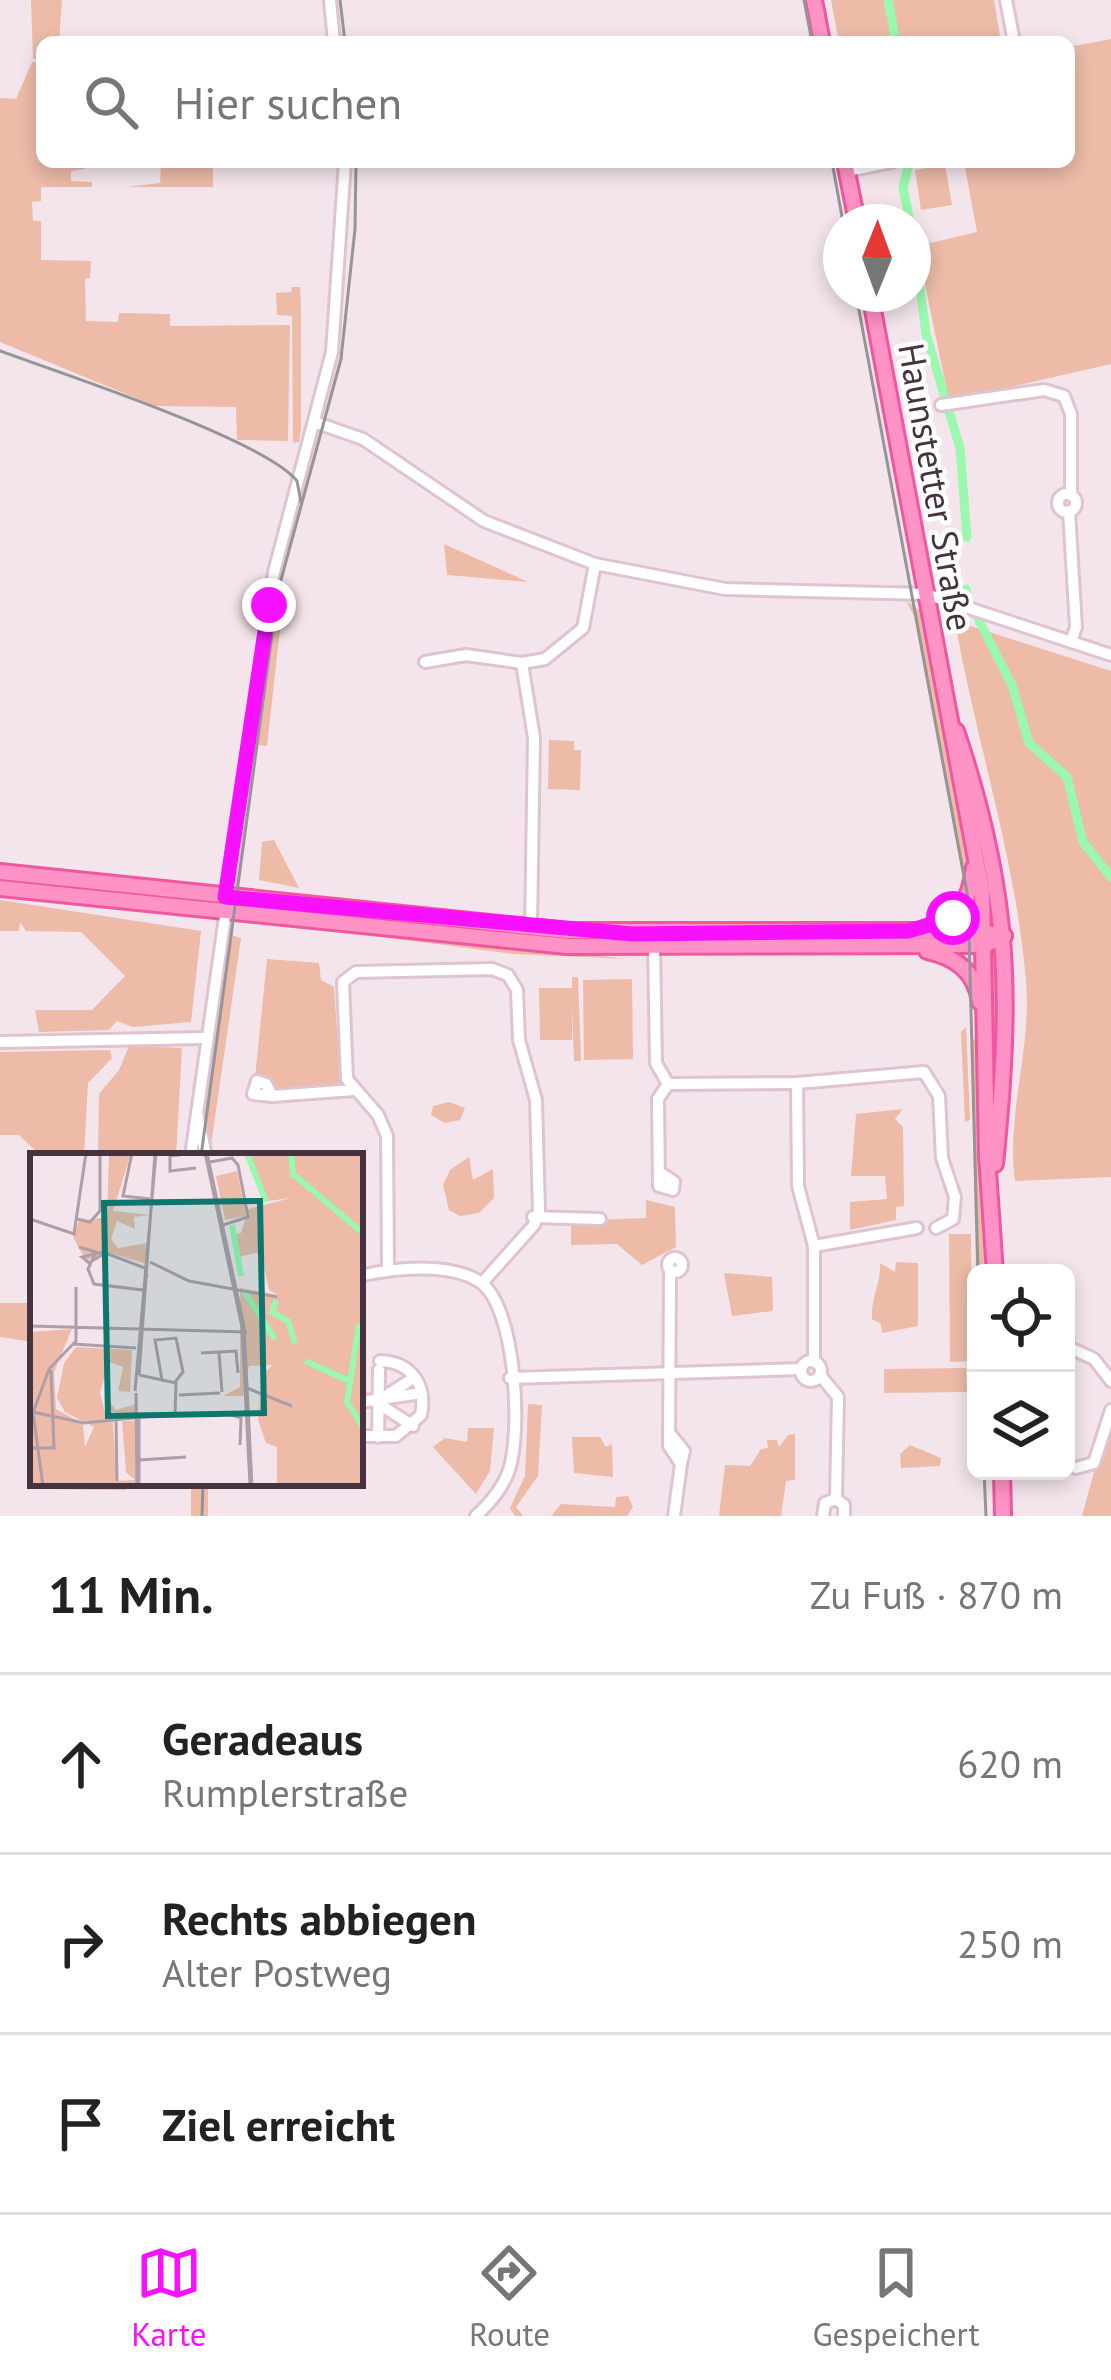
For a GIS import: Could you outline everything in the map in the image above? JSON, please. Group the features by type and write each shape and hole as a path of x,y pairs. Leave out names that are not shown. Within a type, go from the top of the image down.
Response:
{"main road":[{"path":"814,0 821,36"},
{"path":"846,168 853,204"},
{"name":"Haunstetter Straße","path":"873,312 975,856 985,938 995,1264"},
{"name":"Haunstetter Straße","path":"943,692 976,790 1004,936 1007,1054 991,1190"},
{"path":"908,931 953,918 971,887 975,856"},
{"path":"0,872 499,941 899,945 1004,936"},
{"path":"0,888 531,928 654,942 908,931 985,938"},
{"path":"899,945 944,955 966,970 978,991 986,1049"},
{"path":"1002,1480 1003,1516"}],"street":[{"path":"330,0 333,36"},
{"path":"1006,0 1013,36"},
{"path":"191,1153 278,555 317,423 336,315 345,168"},
{"path":"944,405 1044,390 1064,396 1071,414 1071,495 1076,502 1069,512 1076,627 1071,641"},
{"path":"317,423 363,439 484,521 595,563 725,589 926,594 1111,655"},
{"path":"425,662 466,655 522,663 545,659 577,638 595,563"},
{"path":"522,663 534,738 531,928"},
{"path":"654,942 656,1063 668,1084"},
{"path":"388,1271 387,1136 378,1115 354,1090 343,1060 342,987 349,976 492,970 508,975 517,990 519,1040 536,1100 533,1217 482,1283"},
{"path":"0,1042 158,1035 206,1038"},
{"path":"668,1084 870,1079 916,1069 929,1074 939,1096 942,1158 956,1203 952,1219 936,1228"},
{"path":"797,1083 798,1186 814,1246 814,1362 838,1397 836,1499 849,1515"},
{"path":"659,1172 658,1100 668,1084"},
{"path":"272,1096 354,1090"},
{"path":"196,1105 205,1153"},
{"path":"533,1217 600,1219"},
{"path":"814,1246 916,1228"},
{"path":"670,1270 673,1457 681,1464 674,1516"},
{"path":"363,1275 445,1272 482,1283 503,1309 510,1378 506,1395 512,1419 508,1474 476,1516"},
{"path":"1075,1350 1094,1360 1111,1381"},
{"path":"510,1378 801,1369 814,1362"},
{"path":"363,1436 378,1437 397,1436 413,1426 423,1402 420,1384 404,1366 379,1365 378,1437"},
{"path":"801,1369 808,1380 820,1375"},
{"path":"376,1402 409,1381"},
{"path":"363,1402 415,1394"},
{"path":"376,1402 413,1426"},
{"path":"1076,1468 1086,1469 1094,1462 1111,1411"},
{"path":"824,1516 825,1503 836,1499"}],"shaded area":[{"path":"31,0 62,0 59,36 36,36 33,59"},
{"path":"831,0 994,0 1000,36 838,36"},
{"path":"1111,39 1111,364 949,401 931,312 931,243 977,232 965,168 1075,168 1075,46"},
{"path":"36,62 36,168 85,168 71,171 71,181 92,182 92,187 41,187 41,201 32,202 33,221 41,221 41,260 91,261 90,278 85,279 86,321 118,322 119,313 170,314 170,326 290,325 288,441 237,440 236,407 155,406 0,342 0,98 16,99"},
{"path":"161,168 213,168 213,187 127,187 160,183"},
{"path":"946,168 952,205 931,208 931,204 920,204 915,170"},
{"path":"292,287 300,287 301,307 301,429 299,442 293,443 292,316 277,315 276,293 291,292"},
{"path":"444,544 528,582 447,575"},
{"path":"906,601 921,611 969,867 962,873 914,616"},
{"path":"955,621 1111,671 1111,1177 1015,1181 1014,1131 1026,1032 1026,981 1014,890"},
{"path":"280,629 267,746 257,745 270,631"},
{"path":"549,740 574,741 574,750 581,750 580,790 548,789"},
{"path":"274,840 299,888 259,880 262,842"},
{"path":"0,900 201,931 191,1022 133,1027 117,1021 109,1030 39,1032 35,1010 92,1010 125,976 81,932 26,931 20,922 19,931 0,931"},
{"path":"250,920 629,959 513,954"},
{"path":"228,934 241,938 211,1145 202,1112"},
{"path":"996,952 1001,1059 994,1108 990,954"},
{"path":"267,959 319,963 321,980 334,987 341,1087 277,1092 255,1078"},
{"path":"572,977 578,977 581,1061 574,1061 572,1007 572,1040 540,1040 539,988 572,988"},
{"path":"632,979 633,1059 584,1060 583,980"},
{"path":"976,996 986,1264 976,1264 971,1040 977,1039"},
{"path":"966,1027 970,1120 965,1122 961,1032"},
{"path":"129,1046 182,1048 176,1153 98,1153 99,1094 119,1070"},
{"path":"110,1050 112,1058 88,1083 84,1153 38,1153 19,1135 0,1135 0,1052"},
{"path":"449,1102 465,1108 460,1120 445,1123 431,1115 433,1106"},
{"path":"903,1109 895,1119 903,1127 904,1206 896,1207 896,1220 850,1230 850,1202 887,1199 885,1176 851,1176 856,1114"},
{"path":"469,1157 473,1180 493,1169 494,1198 479,1213 460,1216 449,1210 443,1185 450,1170"},
{"path":"646,1200 675,1207 676,1247 642,1265 617,1244 571,1245 571,1221 646,1218"},
{"path":"949,1234 971,1234 967,1361 950,1362"},
{"path":"896,1262 918,1263 918,1326 882,1333 881,1324 872,1319 880,1263 895,1272"},
{"path":"724,1273 772,1277 773,1311 732,1316"},
{"path":"0,1303 30,1303 30,1342 0,1337"},
{"path":"966,1368 967,1392 884,1393 884,1369"},
{"path":"528,1404 542,1405 538,1476 516,1507 523,1516 515,1516 510,1508 525,1476"},
{"path":"1111,1410 1111,1516 1082,1516"},
{"path":"468,1428 494,1428 490,1471 476,1494 433,1447 445,1438 467,1442"},
{"path":"795,1434 795,1480 786,1481 781,1516 719,1516 725,1465 750,1466 761,1449 768,1448 767,1440 777,1440 779,1447 788,1435"},
{"path":"572,1437 600,1437 606,1447 612,1444 613,1477 574,1473"},
{"path":"910,1445 941,1458 940,1466 901,1468 900,1454"},
{"path":"124,1486 126,1490 44,1489"},
{"path":"191,1486 208,1486 208,1516 191,1516"},
{"path":"628,1496 633,1507 627,1516 551,1516 561,1504 615,1507 616,1497"}],"waterway":[{"path":"888,0 895,36"},
{"path":"906,204 903,187 908,168"},
{"path":"923,312 960,448 967,537"},
{"path":"966,589 967,596"},
{"path":"976,615 1012,685 1029,743 1067,777 1083,842 1111,877"}],"tram line":[{"path":"340,0 344,36"},
{"path":"804,0 811,36"},
{"path":"201,1153 278,591 341,359 355,229 356,168"},
{"path":"833,168 840,204"},
{"path":"859,312 968,898 978,1264"},
{"path":"0,351 158,408 245,446 297,481 301,502"},
{"path":"984,1480 986,1516"},
{"path":"202,1516 203,1486"}],"route":[{"path":"269,605 225,897 458,922 632,934 908,931 953,918"}]}
